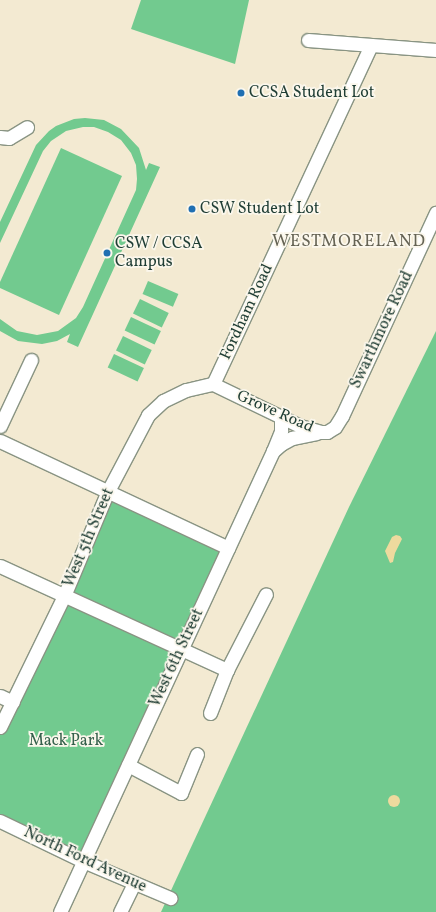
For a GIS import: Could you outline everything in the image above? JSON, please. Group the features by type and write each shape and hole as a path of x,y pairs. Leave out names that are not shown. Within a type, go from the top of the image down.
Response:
{"street":[{"path":"308,40 436,50"},
{"name":"Fordham Road","path":"213,384 371,45"},
{"path":"0,137 9,138 27,126"},
{"name":"Swarthmore Road","path":"348,404 436,213"},
{"path":"0,426 31,360"},
{"name":"Grove Road","path":"213,384 300,426 321,432 327,432 335,427 348,404"},
{"name":"West 5th Street","path":"0,727 64,596 108,491 148,415 163,401 186,390 213,384"},
{"path":"273,451 281,431 281,416"},
{"name":"West 6th Street","path":"60,912 273,451 281,444 292,438 321,432"},
{"path":"0,441 228,548"},
{"path":"0,566 227,670"},
{"path":"210,713 227,670 266,594"},
{"path":"0,696 13,702"},
{"path":"128,765 181,793 197,754"},
{"name":"North Ford Avenue","path":"0,821 83,861 170,898"},
{"path":"120,912 134,883"}],"green space":[{"path":"141,0 249,0 235,64 131,29"},
{"path":"85,118 104,120 121,129 139,148 146,170 149,163 160,167 78,347 67,342 70,334 57,341 42,344 18,341 0,331 0,319 17,331 37,335 58,331 76,318 83,307 136,190 136,165 131,153 121,140 108,132 94,127 83,127 66,131 51,141 43,151 0,243 0,222 36,145 56,126 74,119"},
{"path":"61,148 122,176 59,315 0,288 0,282"},
{"path":"148,281 178,294 173,307 143,294"},
{"path":"140,299 169,313 162,327 133,313"},
{"path":"131,317 161,331 155,345 125,331"},
{"path":"436,331 436,912 161,912 349,507"},
{"path":"123,336 152,350 145,364 116,350"},
{"path":"114,354 144,368 138,382 108,368"},
{"name":"Mack Park","path":"108,491 228,548 83,861 0,821 0,727"}],"sand":[{"path":"396,535 400,536 402,539 395,553 393,562 390,563 385,551 392,537"},
{"path":"392,795 396,795 400,801 396,807 392,807 388,803 388,799"}],"place":[{"name":"CCSA Student Lot","path":"241,93"},
{"name":"CSW Student Lot","path":"192,209"},
{"name":"CSW / CCSA Campus","path":"107,253"}],"district":[{"name":"WESTMORELAND","path":"349,242"}]}
